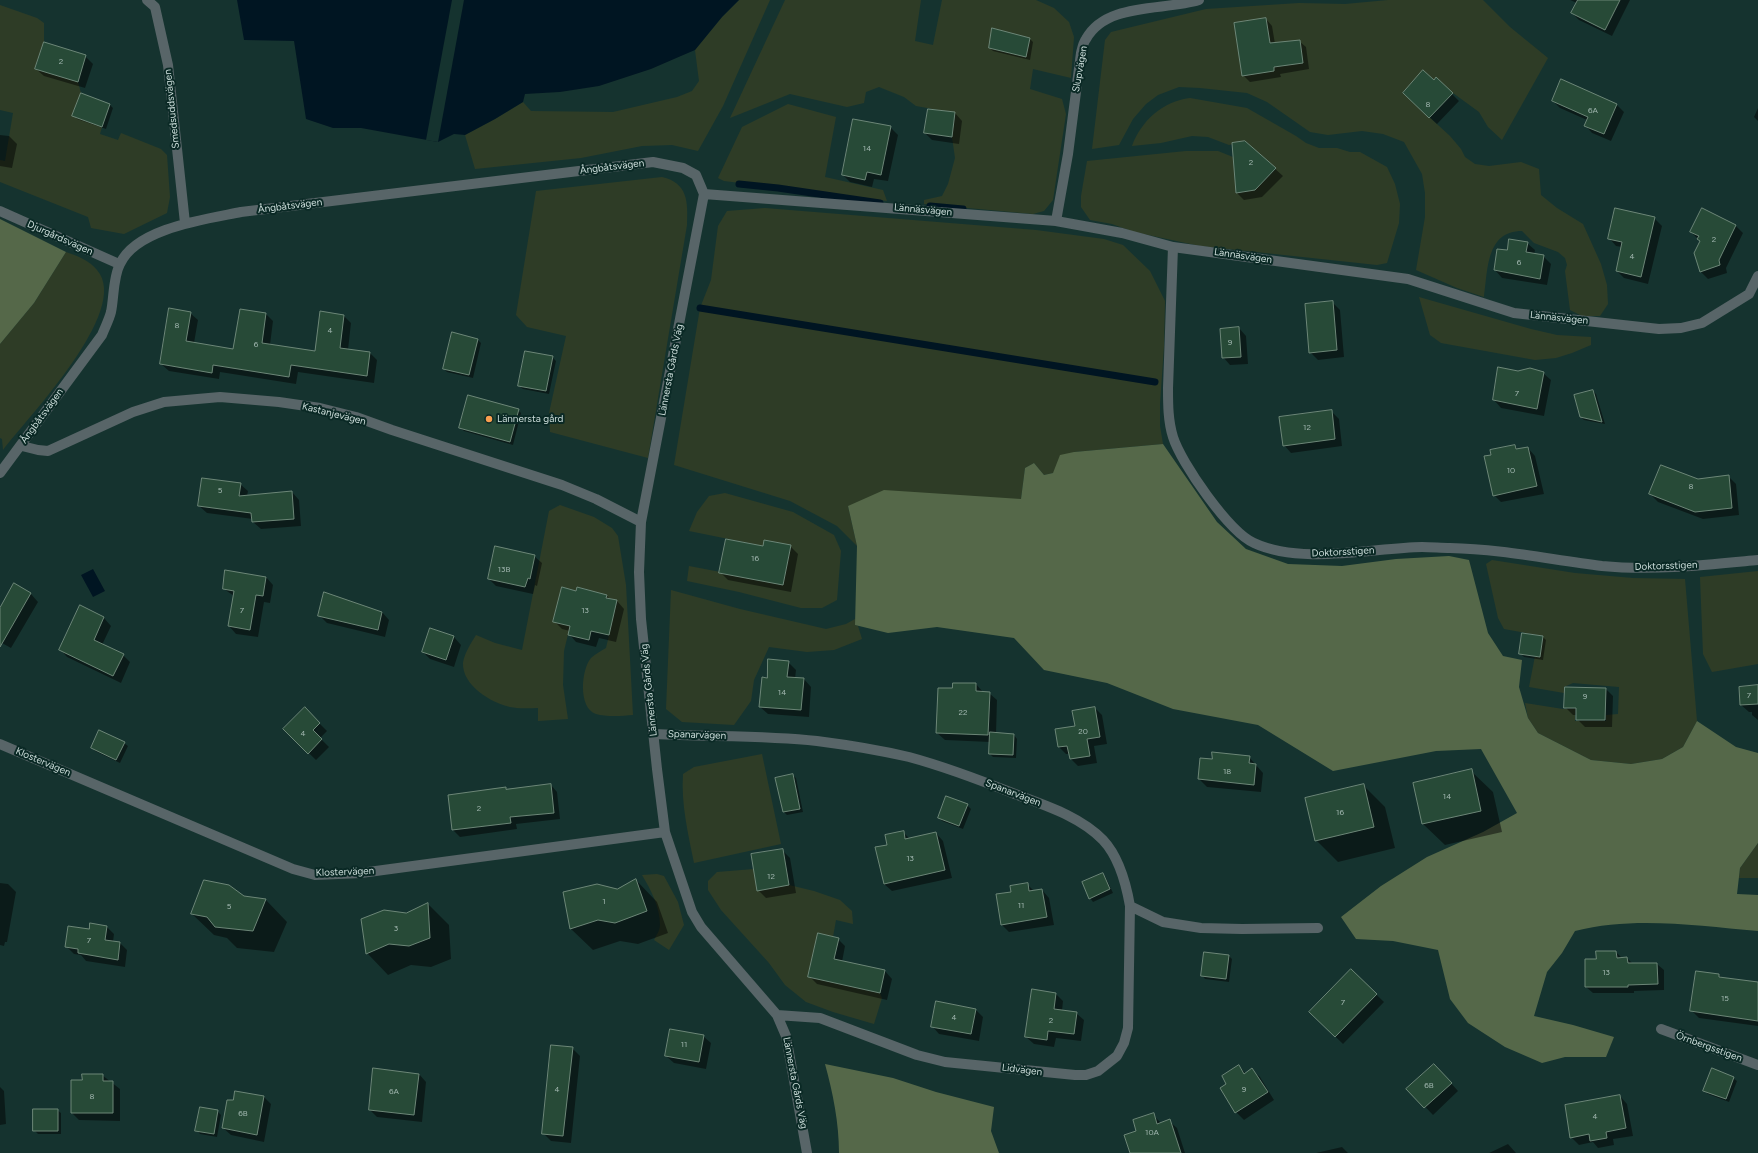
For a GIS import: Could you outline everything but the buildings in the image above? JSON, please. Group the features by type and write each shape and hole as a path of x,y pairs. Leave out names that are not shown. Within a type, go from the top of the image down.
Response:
{"street":[{"name":"Smedsuddsvägen","path":"147,0 156,8 168,65 185,223"},
{"name":"Slupvägen","path":"1056,221 1068,154 1081,53 1086,39 1094,29 1124,12 1198,0"},
{"name":"Ångbåtsvägen","path":"0,473 22,446 102,335 111,313 120,264 127,254 142,241 156,234 185,223 241,212 653,162 683,168 696,175 704,194"},
{"name":"Lännäsvägen","path":"704,194 1056,221 1122,234 1173,247 1408,279 1514,313 1659,329 1681,328 1702,323 1749,294 1758,276"},
{"name":"Lännersta Gårds Väg","path":"704,194 641,522 639,572 641,618 657,768 665,832 692,912 701,927 777,1015 786,1036 807,1153"},
{"name":"Djurgårdsvägen","path":"0,211 120,264"},
{"name":"Doktorsstigen","path":"1173,247 1168,388 1168,407 1173,436 1190,470 1222,515 1240,535 1253,543 1285,552 1309,554 1422,547 1460,548 1603,566 1651,569 1758,560"},
{"name":"Kastanjevägen","path":"22,446 48,451 133,412 164,402 220,397 278,402 320,408 356,417 562,486 596,499 641,522"},
{"name":"Spanarvägen","path":"654,734 699,737 758,736 816,741 855,746 909,757 960,773 1044,804 1093,831 1103,840 1116,859 1127,886 1130,906"},
{"name":"Klostervägen","path":"0,744 294,869 315,875 360,873 414,867 665,832"},
{"path":"1130,906 1163,922 1201,928 1318,928"},
{"name":"Lidvägen","path":"777,1015 820,1018 917,1056 944,1062 1055,1074 1086,1075 1098,1070 1117,1056 1124,1043 1128,1028 1130,906"},
{"name":"Örnbergsstigen","path":"1661,1029 1758,1065"}],"green space":[{"path":"739,0 770,0 723,106 698,151 672,145 642,146 581,158 475,169 465,135 523,102 531,111 613,112 677,97 692,91 699,81 695,50 722,17"},
{"path":"785,0 921,0 915,41 933,45 942,0 1036,0 1054,8 1069,22 1074,37 1071,78 1033,69 1030,89 1062,99 1066,114 1053,200 1044,211 1033,214 924,204 924,200 942,196 948,184 955,158 952,137 955,113 916,106 904,97 879,87 866,92 864,103 847,107 790,94 730,118"},
{"path":"1388,0 1483,0 1510,27 1548,58 1502,140 1488,127 1479,112 1453,93 1436,78 1434,80 1423,71 1403,93 1450,136 1461,149 1465,157 1475,164 1489,166 1521,162 1539,169 1541,195 1557,208 1583,224 1601,264 1607,285 1608,304 1600,316 1582,316 1570,310 1565,271 1567,265 1565,258 1558,252 1534,243 1522,231 1510,233 1501,238 1495,245 1488,264 1484,297 1457,288 1416,270 1425,217 1425,193 1422,174 1404,142 1383,134 1362,131 1328,135 1310,132 1267,102 1247,93 1179,87 1158,95 1146,104 1133,119 1119,145 1092,149 1105,40 1111,32 1206,9 1299,3 1345,4"},
{"path":"0,5 37,18 44,23 44,42 35,69 78,82 81,93 73,116 102,127 100,134 118,140 121,133 161,149 167,155 170,197 167,213 124,234 91,228 88,217 0,182 0,160 5,161 13,113 0,110"},
{"path":"1190,98 1247,108 1306,143 1319,148 1337,148 1350,152 1360,152 1387,167 1395,184 1400,204 1399,223 1387,263 1377,265 1200,246 1134,232 1112,224 1090,220 1081,207 1081,196 1087,161 1186,151 1218,151 1233,157 1236,193 1255,190 1276,169 1245,141 1229,145 1208,137 1192,136 1161,143 1132,146 1141,128 1154,114 1171,103"},
{"path":"788,104 836,117 825,177 883,190 887,201 724,181 718,178 742,127"},
{"path":"662,177 671,180 682,189 686,201 687,225 648,458 550,432 549,413 566,336 527,327 516,315 536,191"},
{"path":"765,208 1036,230 1104,239 1123,245 1150,271 1165,301 1160,404 1160,426 1163,444 1074,452 1053,473 1044,475 1034,463 1025,468 1021,499 848,506 857,546 837,526 790,501 674,465 700,308 711,280 718,226 727,211"},
{"path":"0,219 66,252 34,303 0,344"},
{"path":"66,252 87,261 97,270 104,288 100,310 89,336 72,363 53,390 3,450 2,439 0,438 0,344 34,303"},
{"path":"1419,297 1531,329 1557,335 1591,337 1591,345 1556,358 1535,360 1441,343 1430,335"},
{"path":"1163,444 1217,522 1246,549 1288,564 1342,566 1396,559 1449,556 1469,560 1488,633 1503,656 1522,660 1519,687 1528,718 1538,733 1591,760 1631,764 1662,759 1683,747 1697,721 1736,747 1758,753 1758,843 1740,868 1737,894 1758,895 1758,931 1643,923 1598,926 1575,931 1562,953 1547,972 1534,1016 1614,1037 1606,1057 1565,1057 1542,1063 1505,1047 1468,1023 1450,999 1438,950 1393,941 1356,939 1341,917 1381,886 1427,857 1483,832 1517,813 1481,749 1436,751 1333,771 1258,725 1173,709 1107,683 1044,670 1014,638 937,627 888,633 855,625 857,546 848,506 884,490 1021,499 1025,468 1034,463 1044,475 1053,473 1060,455 1074,452"},
{"path":"725,493 793,512 834,535 841,551 837,600 822,608 801,608 739,592 687,581 689,566 783,584 791,545 765,540 763,546 689,531 697,512 709,496"},
{"path":"560,505 594,517 612,528 618,536 626,585 633,715 600,715 590,710 586,704 583,688 585,671 591,658 606,648 617,601 606,598 607,595 578,587 577,591 562,587 553,621 570,626 564,651 563,685 568,719 538,721 538,708 513,708 494,702 472,686 464,671 463,663 465,656 476,635 495,643 522,650 549,511"},
{"path":"1492,560 1575,573 1633,578 1685,579 1697,721 1683,747 1662,759 1631,764 1591,760 1538,733 1528,718 1525,703 1563,709 1575,709 1575,721 1606,721 1606,715 1618,714 1619,687 1573,683 1564,687 1564,693 1529,687 1535,656 1540,657 1543,636 1504,629 1498,618 1486,564"},
{"path":"1758,571 1758,664 1712,672 1703,654 1700,577"},
{"path":"671,590 740,609 826,629 846,624 855,619 855,625 858,626 862,639 834,650 807,652 769,647 754,680 751,701 734,725 682,722 666,709"},
{"path":"762,754 781,844 694,863 684,807 683,774 694,767"},
{"path":"1758,843 1758,878 1739,878 1740,868"},
{"path":"754,869 757,891 789,885 814,891 840,900 852,911 853,924 836,920 833,937 818,934 808,977 880,993 882,998 874,1024 833,1012 806,1002 785,985 769,963 721,910 708,890 708,881 717,872"},
{"path":"657,874 664,876 678,902 684,925 669,950 654,940 660,927 660,918 652,893 642,875"},
{"path":"825,1064 893,1078 936,1092 994,1107 991,1131 999,1153 839,1153 835,1108"}],"water":[{"path":"237,0 739,0 722,17 695,50 651,69 599,86 560,92 525,94 523,102 495,119 465,135 454,134 438,142 361,128 333,128 306,119 294,41 244,40"},
{"path":"93,569 105,591 93,597 81,575"}],"pier":[{"path":"452,0 464,0 438,142 426,140"}],"waterway":[{"path":"739,184 778,188 880,203"},
{"path":"930,206 963,209"},
{"path":"700,308 1155,382"}],"place":[{"name":"Lännersta gård","path":"489,419"}]}
